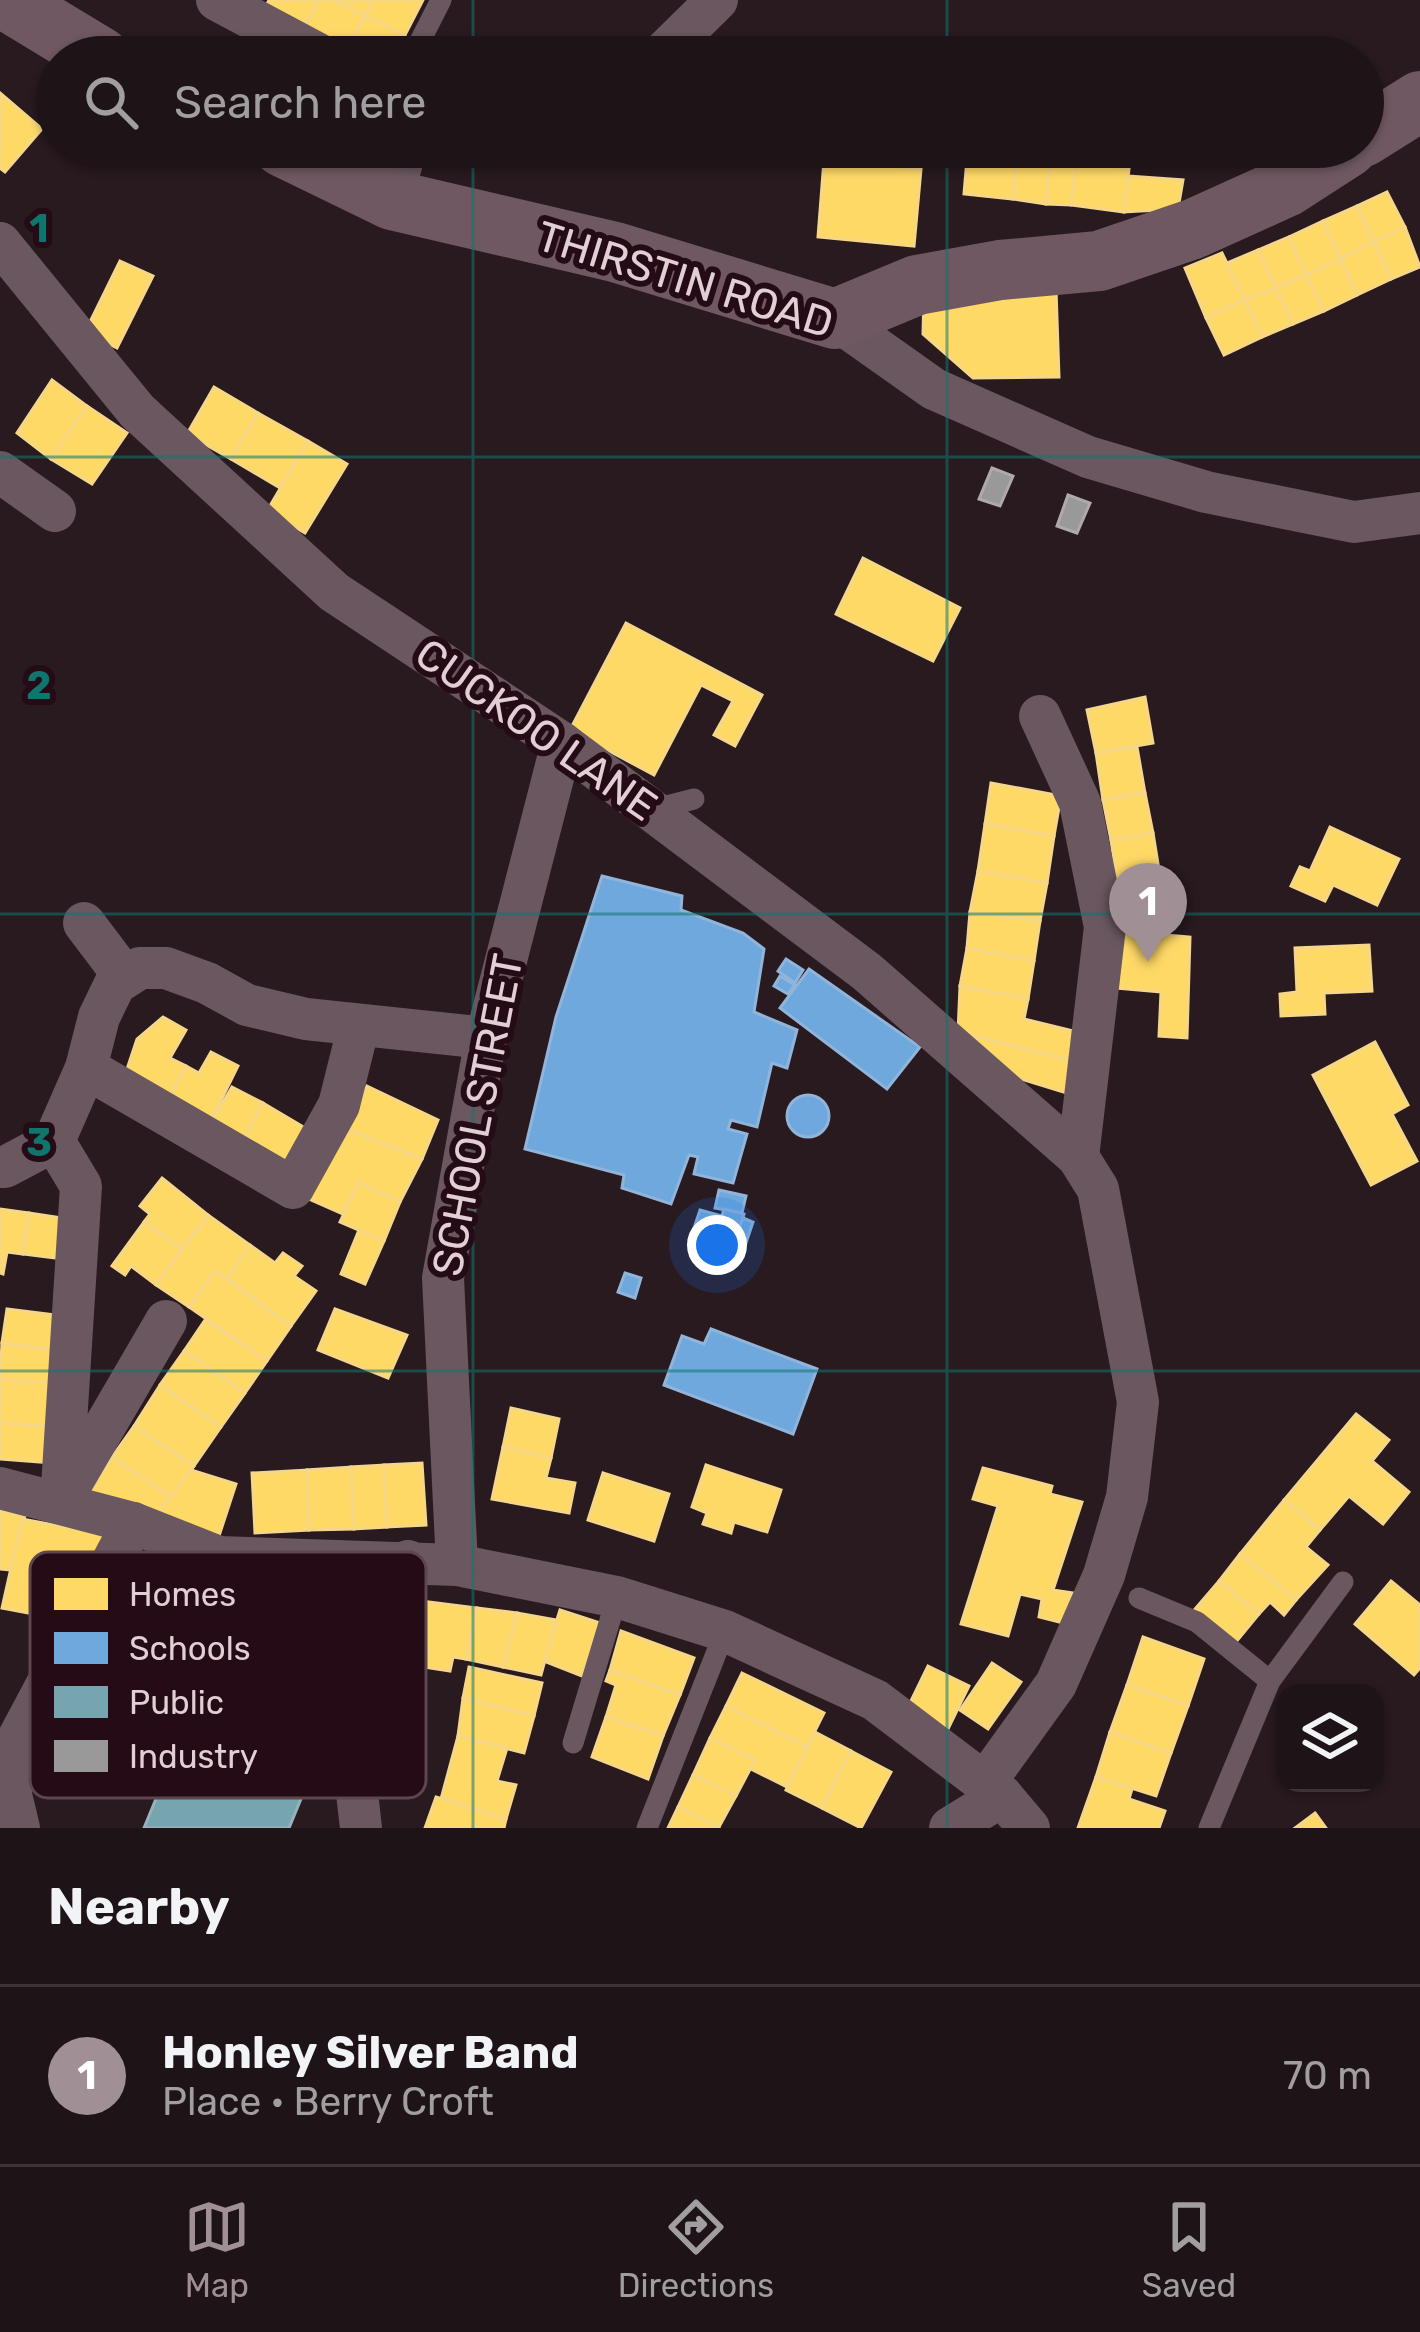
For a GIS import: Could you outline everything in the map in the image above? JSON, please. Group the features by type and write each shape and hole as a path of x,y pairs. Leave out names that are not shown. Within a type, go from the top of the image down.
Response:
{"street":[{"path":"6,0 65,36"},
{"path":"217,0 285,36"},
{"path":"680,36 717,0"},
{"path":"1384,123 1420,100"},
{"path":"835,319 917,284 1099,261 1171,237 1286,187 1315,168"},
{"name":"THIRSTIN ROAD","path":"399,174 615,252 835,319 934,389 1088,457 1206,492 1354,522 1420,513"},
{"name":"CUCKOO LANE","path":"0,243 137,411 334,592 562,743 867,972 1088,1173"},
{"path":"0,472 55,511"},
{"path":"950,1828 1005,1803 1104,1575 1126,1497 1138,1402 1088,1173 1105,927 1080,802 1040,716"},
{"name":"SCHOOL STREET","path":"457,1565 442,1278 486,1038 562,743"},
{"path":"85,923 124,976"},
{"path":"0,1167 54,1141 86,1068 98,1017 116,984 140,968 166,968 247,1005 305,1019 486,1038"},
{"path":"86,1068 293,1188 339,1105 359,1025"},
{"path":"54,1141 81,1186 61,1503"},
{"path":"61,1503 166,1321"},
{"path":"0,1488 133,1523 206,1552"},
{"path":"118,1552 133,1523"},
{"path":"426,1563 617,1597 725,1631 875,1700 1005,1803"},
{"path":"20,1828 11,1795 14,1746 30,1716"},
{"path":"358,1798 362,1828"}],"lane":[{"path":"423,36 441,0"},
{"path":"651,810 694,799"},
{"path":"1209,1828 1270,1681 1343,1582"},
{"path":"573,1743 617,1597"},
{"path":"1138,1598 1197,1622 1270,1681"},
{"path":"647,1828 725,1631"}],"building: Homes":[{"path":"269,0 318,0 303,30 264,10"},
{"path":"318,0 335,0 365,16 355,36 314,36 303,30"},
{"path":"335,0 374,0 365,16"},
{"path":"374,0 423,0 405,35 365,16"},
{"path":"365,16 405,35 404,36 355,36"},
{"path":"0,93 36,124 36,136 5,172 0,168"},
{"path":"823,168 921,169 914,246 818,237"},
{"path":"966,168 1016,168 1013,199 964,194"},
{"path":"1016,168 1050,168 1046,204 1013,199"},
{"path":"1050,168 1076,168 1071,205 1046,204"},
{"path":"1076,168 1129,169 1124,212 1071,205"},
{"path":"1128,176 1183,180 1178,209 1124,212"},
{"path":"1387,192 1405,227 1374,242 1357,206"},
{"path":"1357,206 1374,242 1340,259 1323,221"},
{"path":"1323,221 1340,259 1306,275 1289,237"},
{"path":"1405,227 1420,267 1391,279 1374,242"},
{"path":"1289,237 1306,275 1276,288 1258,250"},
{"path":"1374,242 1391,279 1357,295 1340,259"},
{"path":"1258,250 1276,288 1245,300 1227,263"},
{"path":"1222,253 1245,300 1206,318 1185,268"},
{"path":"1340,259 1357,295 1324,311 1306,275"},
{"path":"120,261 153,276 117,348 85,332"},
{"path":"1306,275 1324,311 1293,324 1276,288"},
{"path":"1276,288 1293,324 1262,337 1245,300"},
{"path":"1056,289 1059,377 973,378 923,334 924,293"},
{"path":"1245,300 1262,337 1224,355 1206,318"},
{"path":"52,380 87,406 51,459 17,433"},
{"path":"214,387 258,413 231,459 187,434"},
{"path":"87,406 127,433 92,484 51,459"},
{"path":"258,413 308,441 280,488 231,459"},
{"path":"308,441 347,464 305,533 267,511"},
{"path":"863,558 960,608 933,661 836,614"},
{"path":"626,623 762,695 735,746 714,735 733,701 701,685 654,775 570,730"},
{"path":"1145,697 1153,743 1096,753 1087,710"},
{"path":"1137,747 1145,793 1103,800 1096,753"},
{"path":"991,783 1061,796 1054,836 985,824"},
{"path":"1145,793 1153,833 1111,840 1103,800"},
{"path":"985,824 1054,836 1047,883 978,871"},
{"path":"1330,827 1399,859 1377,905 1333,885 1325,901 1291,886 1300,867 1310,871"},
{"path":"1153,833 1165,907 1122,915 1111,840"},
{"path":"978,871 1047,883 1040,921 970,912"},
{"path":"970,912 1040,921 1034,961 967,948"},
{"path":"1110,930 1190,937 1187,1038 1159,1036 1161,992 1103,987"},
{"path":"1369,945 1372,991 1324,993 1325,1014 1281,1016 1280,994 1297,992 1295,948"},
{"path":"967,948 1034,961 1028,999 960,986"},
{"path":"960,986 1028,999 1024,1019 1073,1031 1073,1061 958,1032"},
{"path":"163,1017 186,1030 170,1058 186,1066 165,1105 123,1081 137,1039"},
{"path":"970,1035 1073,1061 1070,1094 995,1071"},
{"path":"1375,1042 1408,1105 1392,1114 1417,1161 1371,1185 1313,1075"},
{"path":"211,1052 238,1066 207,1129 165,1105 186,1066 199,1073"},
{"path":"367,1086 438,1120 422,1159 346,1129"},
{"path":"232,1087 263,1103 240,1148 207,1129"},
{"path":"263,1103 317,1135 292,1178 240,1148"},
{"path":"346,1129 422,1159 400,1202 359,1182 343,1214 309,1199"},
{"path":"162,1178 208,1215 182,1249 144,1222 150,1214 140,1206"},
{"path":"359,1182 400,1202 384,1241 340,1222"},
{"path":"0,1209 29,1213 23,1254 7,1252 3,1274 0,1273"},
{"path":"29,1213 62,1218 56,1258 23,1254"},
{"path":"208,1215 250,1245 227,1279 215,1271 189,1307 156,1285"},
{"path":"144,1222 182,1249 156,1285 131,1266 125,1275 112,1266"},
{"path":"359,1230 384,1241 365,1284 341,1274"},
{"path":"250,1245 275,1263 283,1253 302,1266 294,1276 316,1291 291,1326 227,1279"},
{"path":"215,1271 291,1326 267,1361 189,1307"},
{"path":"7,1309 64,1316 60,1351 2,1343"},
{"path":"335,1309 407,1335 388,1378 318,1350"},
{"path":"205,1320 267,1361 245,1393 184,1351"},
{"path":"2,1343 60,1351 57,1384 0,1379"},
{"path":"184,1351 245,1393 221,1427 160,1385"},
{"path":"0,1379 57,1384 54,1427 0,1423"},
{"path":"160,1385 221,1427 194,1466 134,1426"},
{"path":"511,1408 559,1419 551,1458 503,1447"},
{"path":"1356,1414 1389,1440 1372,1461 1409,1492 1383,1524 1349,1496 1320,1530 1284,1500"},
{"path":"0,1423 54,1427 51,1463 0,1459"},
{"path":"134,1426 194,1466 171,1497 112,1457"},
{"path":"503,1447 551,1458 546,1478 575,1483 569,1513 492,1499"},
{"path":"112,1457 171,1497 154,1519 91,1490"},
{"path":"422,1463 426,1525 387,1527 384,1465"},
{"path":"384,1465 387,1527 354,1529 351,1467"},
{"path":"706,1465 781,1490 767,1532 734,1522 731,1533 703,1524 707,1513 692,1507"},
{"path":"351,1467 354,1529 309,1530 307,1470"},
{"path":"983,1468 1052,1486 1050,1494 1082,1502 1053,1590 1073,1593 1063,1623 1039,1617 1042,1599 1020,1594 1008,1636 961,1624 998,1506 973,1499"},
{"path":"191,1470 236,1484 218,1539 154,1519"},
{"path":"307,1470 309,1530 255,1533 252,1473"},
{"path":"603,1473 669,1494 654,1541 588,1520"},
{"path":"1284,1500 1320,1530 1306,1547 1328,1565 1296,1600 1240,1554"},
{"path":"0,1511 25,1516 10,1570 0,1569"},
{"path":"22,1519 103,1534 106,1552 30,1552 30,1613 2,1608"},
{"path":"1240,1554 1296,1600 1284,1615 1270,1602 1259,1614 1219,1581"},
{"path":"1219,1581 1259,1614 1235,1643 1195,1609"},
{"path":"1391,1581 1420,1605 1420,1668 1414,1675 1355,1624"},
{"path":"426,1602 477,1608 466,1659 453,1657 450,1671 426,1667"},
{"path":"477,1608 517,1613 503,1667 466,1659"},
{"path":"560,1610 600,1623 582,1676 544,1661"},
{"path":"517,1613 556,1620 541,1675 503,1667"},
{"path":"621,1631 694,1658 680,1695 610,1670"},
{"path":"1143,1637 1204,1659 1188,1706 1127,1685"},
{"path":"992,1663 1021,1682 988,1729 960,1710"},
{"path":"928,1666 969,1686 948,1729 907,1709"},
{"path":"469,1667 542,1683 534,1716 463,1698"},
{"path":"610,1670 680,1695 663,1736 606,1717 616,1685 606,1681"},
{"path":"742,1673 824,1713 807,1747 726,1706"},
{"path":"1127,1685 1188,1706 1171,1753 1110,1732"},
{"path":"463,1698 534,1716 524,1753 458,1736"},
{"path":"726,1706 807,1747 787,1787 751,1769 755,1760 710,1738"},
{"path":"606,1717 663,1736 648,1779 592,1757"},
{"path":"815,1732 851,1751 822,1808 786,1790"},
{"path":"1110,1732 1171,1753 1156,1796 1096,1777"},
{"path":"458,1736 507,1748 497,1781 516,1785 506,1819 441,1799"},
{"path":"710,1738 755,1760 736,1796 693,1775"},
{"path":"851,1751 891,1772 861,1828 822,1808"},
{"path":"693,1775 736,1796 719,1827 678,1807"},
{"path":"1096,1777 1132,1789 1129,1799 1165,1811 1159,1828 1078,1828"},
{"path":"436,1797 506,1819 504,1828 425,1828"},
{"path":"678,1807 719,1827 719,1828 668,1828"},
{"path":"1315,1813 1326,1828 1295,1828"}],"building: Schools":[{"path":"602,876 682,896 681,910 743,933 764,949 754,1012 797,1030 787,1068 772,1063 757,1127 731,1120 728,1129 747,1134 733,1183 694,1174 698,1157 689,1155 671,1204 622,1188 624,1175 525,1149 556,1017"},
{"path":"786,959 803,970 795,983 778,971"},
{"path":"809,969 920,1047 887,1089 780,1008"},
{"path":"780,976 795,985 788,994 774,986"},
{"path":"808,1095 823,1101 829,1116 823,1131 808,1137 793,1131 787,1116 793,1101"},
{"path":"719,1190 746,1196 742,1213 715,1208"},
{"path":"724,1209 744,1214 736,1241 716,1234"},
{"path":"700,1210 722,1216 716,1234 694,1228"},
{"path":"743,1218 753,1222 746,1243 735,1239"},
{"path":"625,1273 641,1278 635,1298 618,1292"},
{"path":"711,1329 817,1369 793,1434 664,1385 682,1336 704,1344"}],"building: Public":[{"path":"156,1798 301,1798 289,1828 144,1828"}],"building: Industry":[{"path":"992,468 1013,476 1000,506 979,499"},
{"path":"1068,495 1090,503 1077,533 1057,526"}],"place":[{"name":"Honley Silver Band","path":"1148,962"}]}
